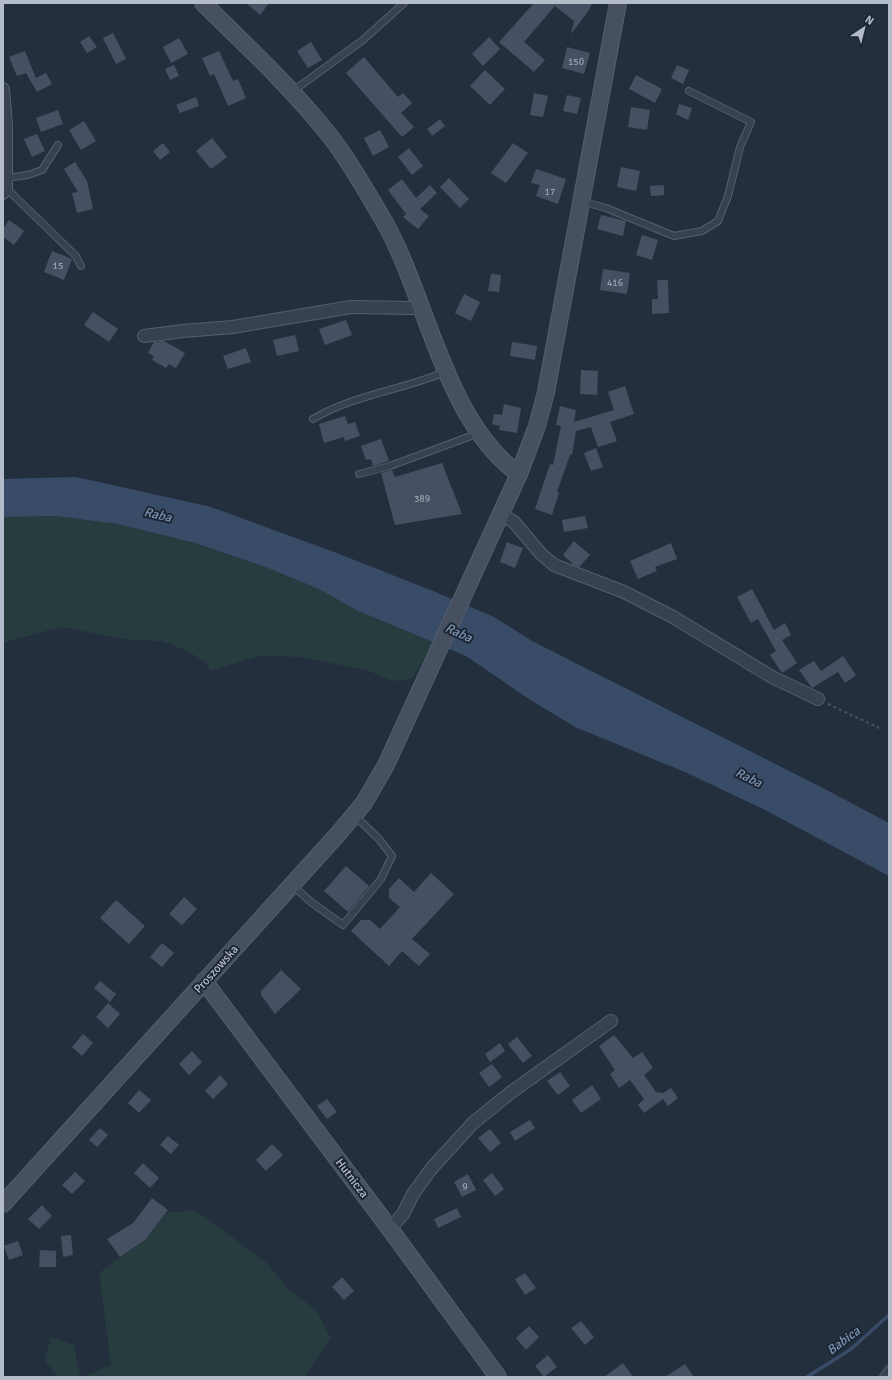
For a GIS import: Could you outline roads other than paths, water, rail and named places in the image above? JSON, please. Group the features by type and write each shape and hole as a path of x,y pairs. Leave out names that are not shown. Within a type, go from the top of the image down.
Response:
{"main road":[{"path":"203,3 292,92 335,142 393,238 447,371 465,408 480,432 504,462 519,474"},
{"name":"Proszowska","path":"3,1204 354,815 364,803 386,765 519,474 537,426 546,392 618,3"},
{"name":"Hutnicza","path":"204,981 390,1229 498,1377"}],"street":[{"path":"3,89 6,126 5,186"},
{"path":"144,336 233,327 351,307 412,308 420,306"},
{"path":"501,514 514,522 542,554 554,564 606,583 631,595 673,617 772,677 818,699"},
{"path":"390,1229 402,1214 413,1194 431,1169 473,1123 510,1093 612,1021"}],"lane":[{"path":"292,92 363,40 404,3"},
{"path":"582,201 606,208 674,236 702,231 718,221 728,196 740,147 751,122 689,91"},
{"path":"58,145 42,170 5,186 76,256 81,266"},
{"path":"314,419 331,408 425,381 447,371"},
{"path":"359,474 390,466 468,438 480,432"},
{"path":"291,885 311,902 343,925 381,879 392,856 379,839 354,815"},
{"path":"883,1377 889,1369"}],"water":[{"name":"Raba","path":"76,477 211,507 334,552 494,617 532,641 889,823 889,876 765,810 685,772 575,727 529,699 466,656 356,610 319,589 263,566 195,543 118,524 56,516 3,517 3,479"}],"waterway":[{"name":"Babica","path":"807,1377 851,1349 889,1315"}]}
